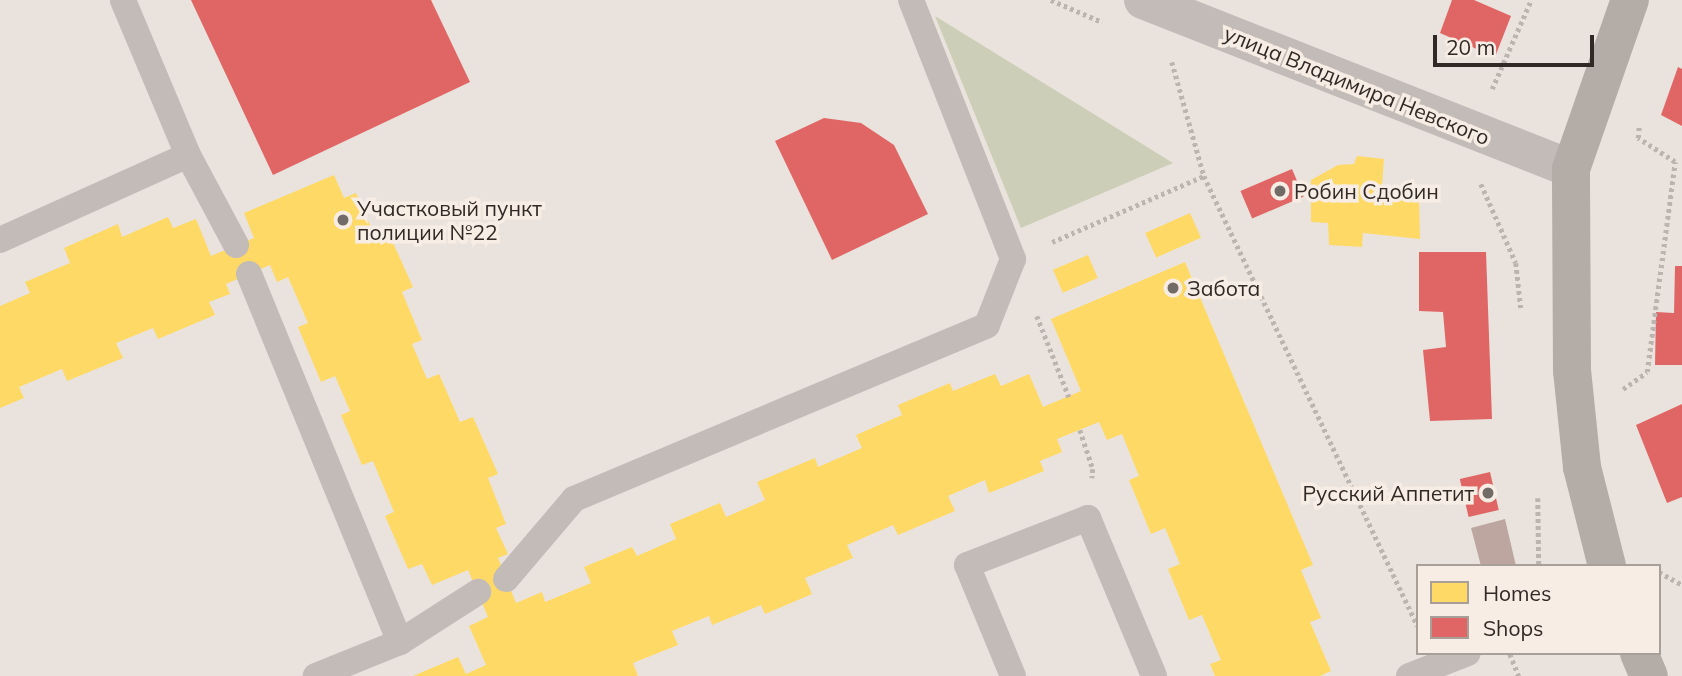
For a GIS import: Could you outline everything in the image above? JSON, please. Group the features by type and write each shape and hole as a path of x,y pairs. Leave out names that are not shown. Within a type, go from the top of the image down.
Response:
{"street":[{"name":"улица Владимира Невского","path":"1143,0 1571,169"},
{"path":"1606,564 1582,467 1572,370 1571,169 1630,0"},
{"path":"1640,655 1649,676"}],"lane":[{"path":"123,0 188,155 236,245"},
{"path":"506,579 574,499 987,325 1013,259 911,0"},
{"path":"0,240 188,155"},
{"path":"249,274 400,642"},
{"path":"1013,676 967,565 1088,518 1154,676"},
{"path":"316,676 400,642 478,592"},
{"path":"1409,676 1463,655"}],"path":[{"path":"1522,316 1516,263 1478,177 1474,131 1531,0"},
{"path":"1169,52 1204,176 1416,622"},
{"path":"1615,394 1647,372 1675,162 1638,138 1639,125"},
{"path":"1069,397 1013,259 1204,176"},
{"path":"1080,430 1093,469 1088,518"},
{"path":"1537,487 1539,564"},
{"path":"1661,573 1682,585"},
{"path":"1511,655 1519,676"}],"green space":[{"path":"935,16 1173,163 1021,228"}],"building: Homes":[{"path":"1357,156 1384,159 1382,185 1402,189 1419,201 1420,239 1363,233 1362,247 1329,245 1328,223 1311,222 1311,180 1338,165 1354,164"},
{"path":"334,175 344,198 356,193 376,239 389,234 413,287 402,292 422,340 412,344 427,379 439,374 460,422 473,417 498,474 488,478 506,524 496,528 508,554 498,558 516,603 542,592 545,602 591,583 584,567 632,547 637,556 676,539 670,524 720,503 726,517 765,500 757,482 815,458 818,467 862,448 856,435 902,415 898,405 950,383 953,391 995,374 1001,386 1029,374 1043,407 1081,391 1051,319 1185,262 1313,565 1301,570 1321,618 1310,622 1331,671 1320,676 1215,676 1210,664 1221,660 1202,615 1189,620 1168,569 1180,564 1165,528 1151,534 1129,480 1139,476 1122,434 1107,440 1099,422 1057,439 1062,452 1040,461 1044,471 989,493 985,480 948,496 955,511 898,535 893,525 847,545 853,558 805,578 812,594 765,614 761,605 712,625 709,616 672,631 678,645 633,663 638,676 413,676 458,657 466,674 486,665 469,626 488,617 468,570 432,585 422,564 408,569 385,516 394,512 373,461 362,465 341,415 350,411 335,376 321,382 298,327 308,323 288,277 277,282 270,265 226,284 230,294 209,302 215,315 158,339 153,328 116,343 123,358 67,381 62,369 19,387 24,398 0,408 0,306 30,293 25,282 70,263 64,248 118,224 122,237 168,217 173,228 196,219 211,256 254,238 244,213"},
{"path":"1190,213 1201,238 1156,258 1145,233"},
{"path":"1088,255 1098,278 1063,293 1053,270"}],"building: Shops":[{"path":"191,0 431,0 470,82 273,175"},
{"path":"1452,0 1474,0 1511,16 1495,57 1440,33"},
{"path":"1678,67 1682,69 1682,126 1661,115"},
{"path":"824,118 861,123 894,145 928,214 832,260 775,141"},
{"path":"1292,169 1304,197 1252,218 1240,191"},
{"path":"1419,252 1486,252 1492,419 1430,421 1423,350 1446,347 1443,312 1419,311"},
{"path":"1675,266 1682,266 1682,365 1655,365 1656,312 1674,313"},
{"path":"1682,404 1682,497 1667,503 1636,425"},
{"path":"1490,472 1499,510 1469,517 1460,479"}],"building: Other":[{"path":"1505,519 1516,564 1480,564 1471,528"}],"place":[{"name":"Робин Сдобин","path":"1280,191"},
{"name":"Участковый пункт полиции №22","path":"343,220"},
{"name":"Забота","path":"1173,288"},
{"name":"Русский Аппетит","path":"1488,493"}]}
